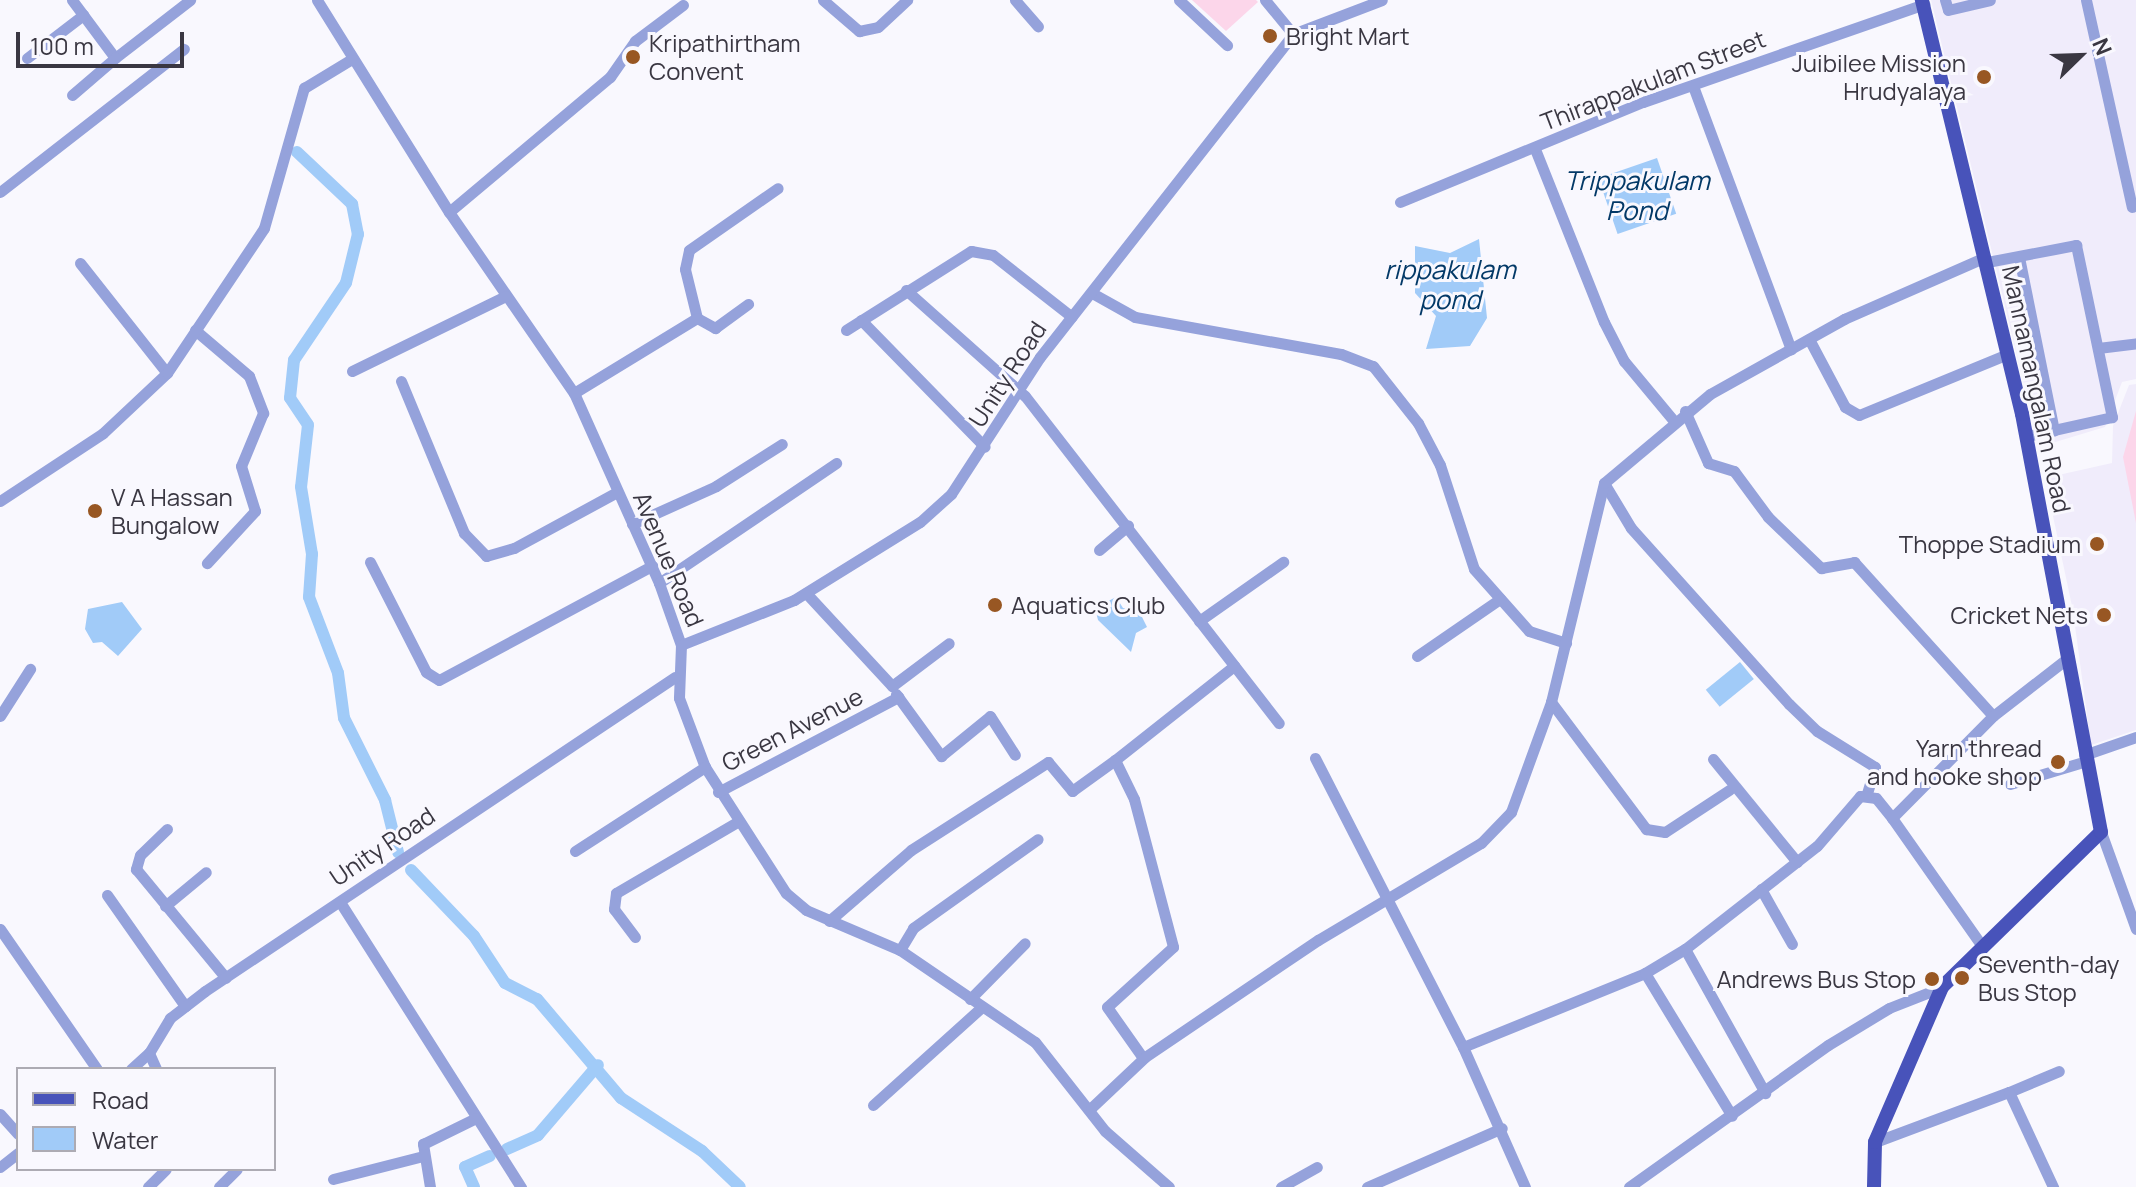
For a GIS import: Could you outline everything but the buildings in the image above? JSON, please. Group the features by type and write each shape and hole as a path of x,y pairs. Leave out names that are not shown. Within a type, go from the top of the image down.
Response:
{"main road":[{"name":"Mannamangalam Road","path":"1923,2 2027,436 2101,832"},
{"path":"1874,1187 1875,1142 1942,987 2101,832"}],"street":[{"path":"72,0 115,58"},
{"path":"72,95 190,0"},
{"name":"Avenue Road","path":"317,0 350,60 449,212 574,393 652,566 681,645 675,677 705,767 737,822 786,893 829,921 900,950 1035,1042 1091,1108 1105,1131 1169,1187"},
{"path":"823,0 859,31 878,27 907,0"},
{"path":"1015,0 1038,26"},
{"path":"1179,0 1227,45"},
{"path":"1265,0 1293,34 1382,0"},
{"path":"1945,0 1948,10 1990,0"},
{"path":"2086,0 2132,207"},
{"name":"Thirappakulam Street","path":"1400,202 1693,86 1923,2"},
{"path":"449,212 610,77 635,41 683,5"},
{"path":"27,58 83,15"},
{"name":"Unity Road","path":"681,645 806,593 920,522 951,494 985,447 1017,390 1293,34"},
{"path":"0,192 184,49"},
{"path":"0,501 103,433 167,373 269,216 304,88 350,60"},
{"path":"1693,86 1791,349"},
{"path":"1535,149 1604,322 1624,361 1674,421"},
{"path":"748,304 715,328 697,318 685,269 689,250 778,188"},
{"path":"1091,1108 1143,1058 1388,896 1481,843 1511,812 1551,702 1604,483 1685,411 1809,339 1986,260 2019,257 2076,245 2112,417 2027,436"},
{"path":"846,330 957,257 984,251 1072,317"},
{"path":"2019,257 2054,430"},
{"path":"80,263 167,373"},
{"path":"906,290 1017,390 1128,526 1279,723"},
{"path":"1092,293 1135,317 1341,354 1373,366 1418,423 1440,465 1474,569 1529,631 1566,643"},
{"path":"352,371 506,296"},
{"path":"574,393 697,318"},
{"path":"861,320 985,447"},
{"path":"195,330 249,376 263,413 241,466 255,511 207,563"},
{"path":"1809,339 1845,407 1859,415 2008,354"},
{"path":"2098,348 2136,343"},
{"path":"401,381 464,533 486,556 514,548 617,492"},
{"path":"1685,411 1708,463 1734,471 1768,517 1821,568 1830,570 1850,558 1993,716"},
{"path":"632,524 716,486 782,444"},
{"path":"659,583 836,463"},
{"path":"1463,1047 1645,973 1685,949 1797,862 1867,794 1875,767 1817,731 1789,704 1646,547 1604,483"},
{"path":"1099,550 1128,526"},
{"path":"370,562 426,672 439,680 652,566"},
{"path":"1199,621 1283,562"},
{"path":"806,593 895,692 941,756 990,716 1015,755"},
{"path":"1417,656 1500,599"},
{"name":"Green Avenue","path":"718,792 886,706 895,692 949,643"},
{"path":"1892,818 1993,716 2069,657"},
{"path":"829,921 911,850 1048,762 1072,791 1234,666"},
{"path":"0,716 30,669"},
{"name":"Unity Road","path":"133,1067 149,1053 161,1029 185,1006 675,677"},
{"path":"1551,702 1646,829 1665,832 1729,790"},
{"path":"2010,784 2136,737"},
{"path":"1315,758 1463,1047 1502,1128 1525,1187"},
{"path":"1713,759 1797,862"},
{"path":"1115,760 1134,799 1173,947 1107,1007 1143,1058"},
{"path":"575,851 705,767"},
{"path":"1867,794 1892,818 1982,946"},
{"path":"635,937 614,909 616,893 737,822"},
{"path":"167,829 136,861 165,906 226,978"},
{"path":"2101,832 2136,929"},
{"path":"900,950 923,920 1038,839"},
{"path":"165,906 206,872"},
{"path":"1761,889 1792,944"},
{"path":"107,895 185,1006"},
{"path":"340,902 521,1187"},
{"path":"0,929 96,1067"},
{"path":"970,999 1025,943"},
{"path":"1685,949 1765,1093"},
{"path":"1645,973 1732,1116"},
{"path":"1629,1187 1859,1026 1942,987"},
{"path":"873,1105 982,1007"},
{"path":"149,1053 155,1067"},
{"path":"1875,1142 2059,1071"},
{"path":"2009,1092 2053,1187"},
{"path":"0,1114 16,1132"},
{"path":"430,1187 423,1144 476,1118"},
{"path":"1367,1187 1502,1128"},
{"path":"0,1167 16,1155"},
{"path":"333,1179 423,1156"},
{"path":"1281,1187 1317,1167"},
{"path":"148,1187 164,1171"},
{"path":"219,1187 235,1171"}],"shaded area":[{"path":"1192,0 1256,0 1258,2 1226,31"},
{"path":"1931,0 2136,0 2136,379 2122,382 2105,427 2039,447"},
{"name":"Thoppe Stadium","path":"2136,384 2136,730 2091,745 2073,611 2045,478 2112,463 2113,426 2129,385"},
{"path":"2136,411 2136,523 2123,457"}],"water":[{"name":"Trippakulam Pond","path":"1657,158 1676,214 1618,234 1598,178"},
{"name":"rippakulam pond","path":"1479,239 1487,318 1470,346 1426,349 1436,316 1415,293 1415,246 1450,253"},
{"path":"1116,597 1123,608 1139,611 1147,627 1136,633 1131,652 1098,620 1095,608"},
{"path":"122,602 142,629 118,656 102,642 93,643 85,629 88,609"},
{"path":"1740,662 1754,679 1720,707 1706,690"}],"waterway":[{"path":"297,152 352,204 358,234 346,283 294,360 290,398 308,425 301,487 312,554 309,597 338,673 344,718 385,800 398,852"},
{"path":"411,870 474,936 505,983 537,999 621,1098 702,1151 740,1187"},
{"path":"507,1149 538,1135 598,1065"},
{"path":"474,1187 465,1167 490,1156"}],"place":[{"name":"Bright Mart","path":"1270,36"},
{"name":"Kripathirtham Convent","path":"633,57"},
{"name":"Juibilee Mission Hrudyalaya","path":"1984,77"},
{"name":"V A Hassan Bungalow","path":"95,511"},
{"name":"Thoppe Stadium","path":"2097,544"},
{"name":"Aquatics Club","path":"995,605"},
{"name":"Cricket Nets","path":"2104,615"},
{"name":"Yarn thread and hooke shop","path":"2058,762"},
{"name":"Seventh-day Bus Stop","path":"1962,978"},
{"name":"Andrews Bus Stop","path":"1932,979"}]}
